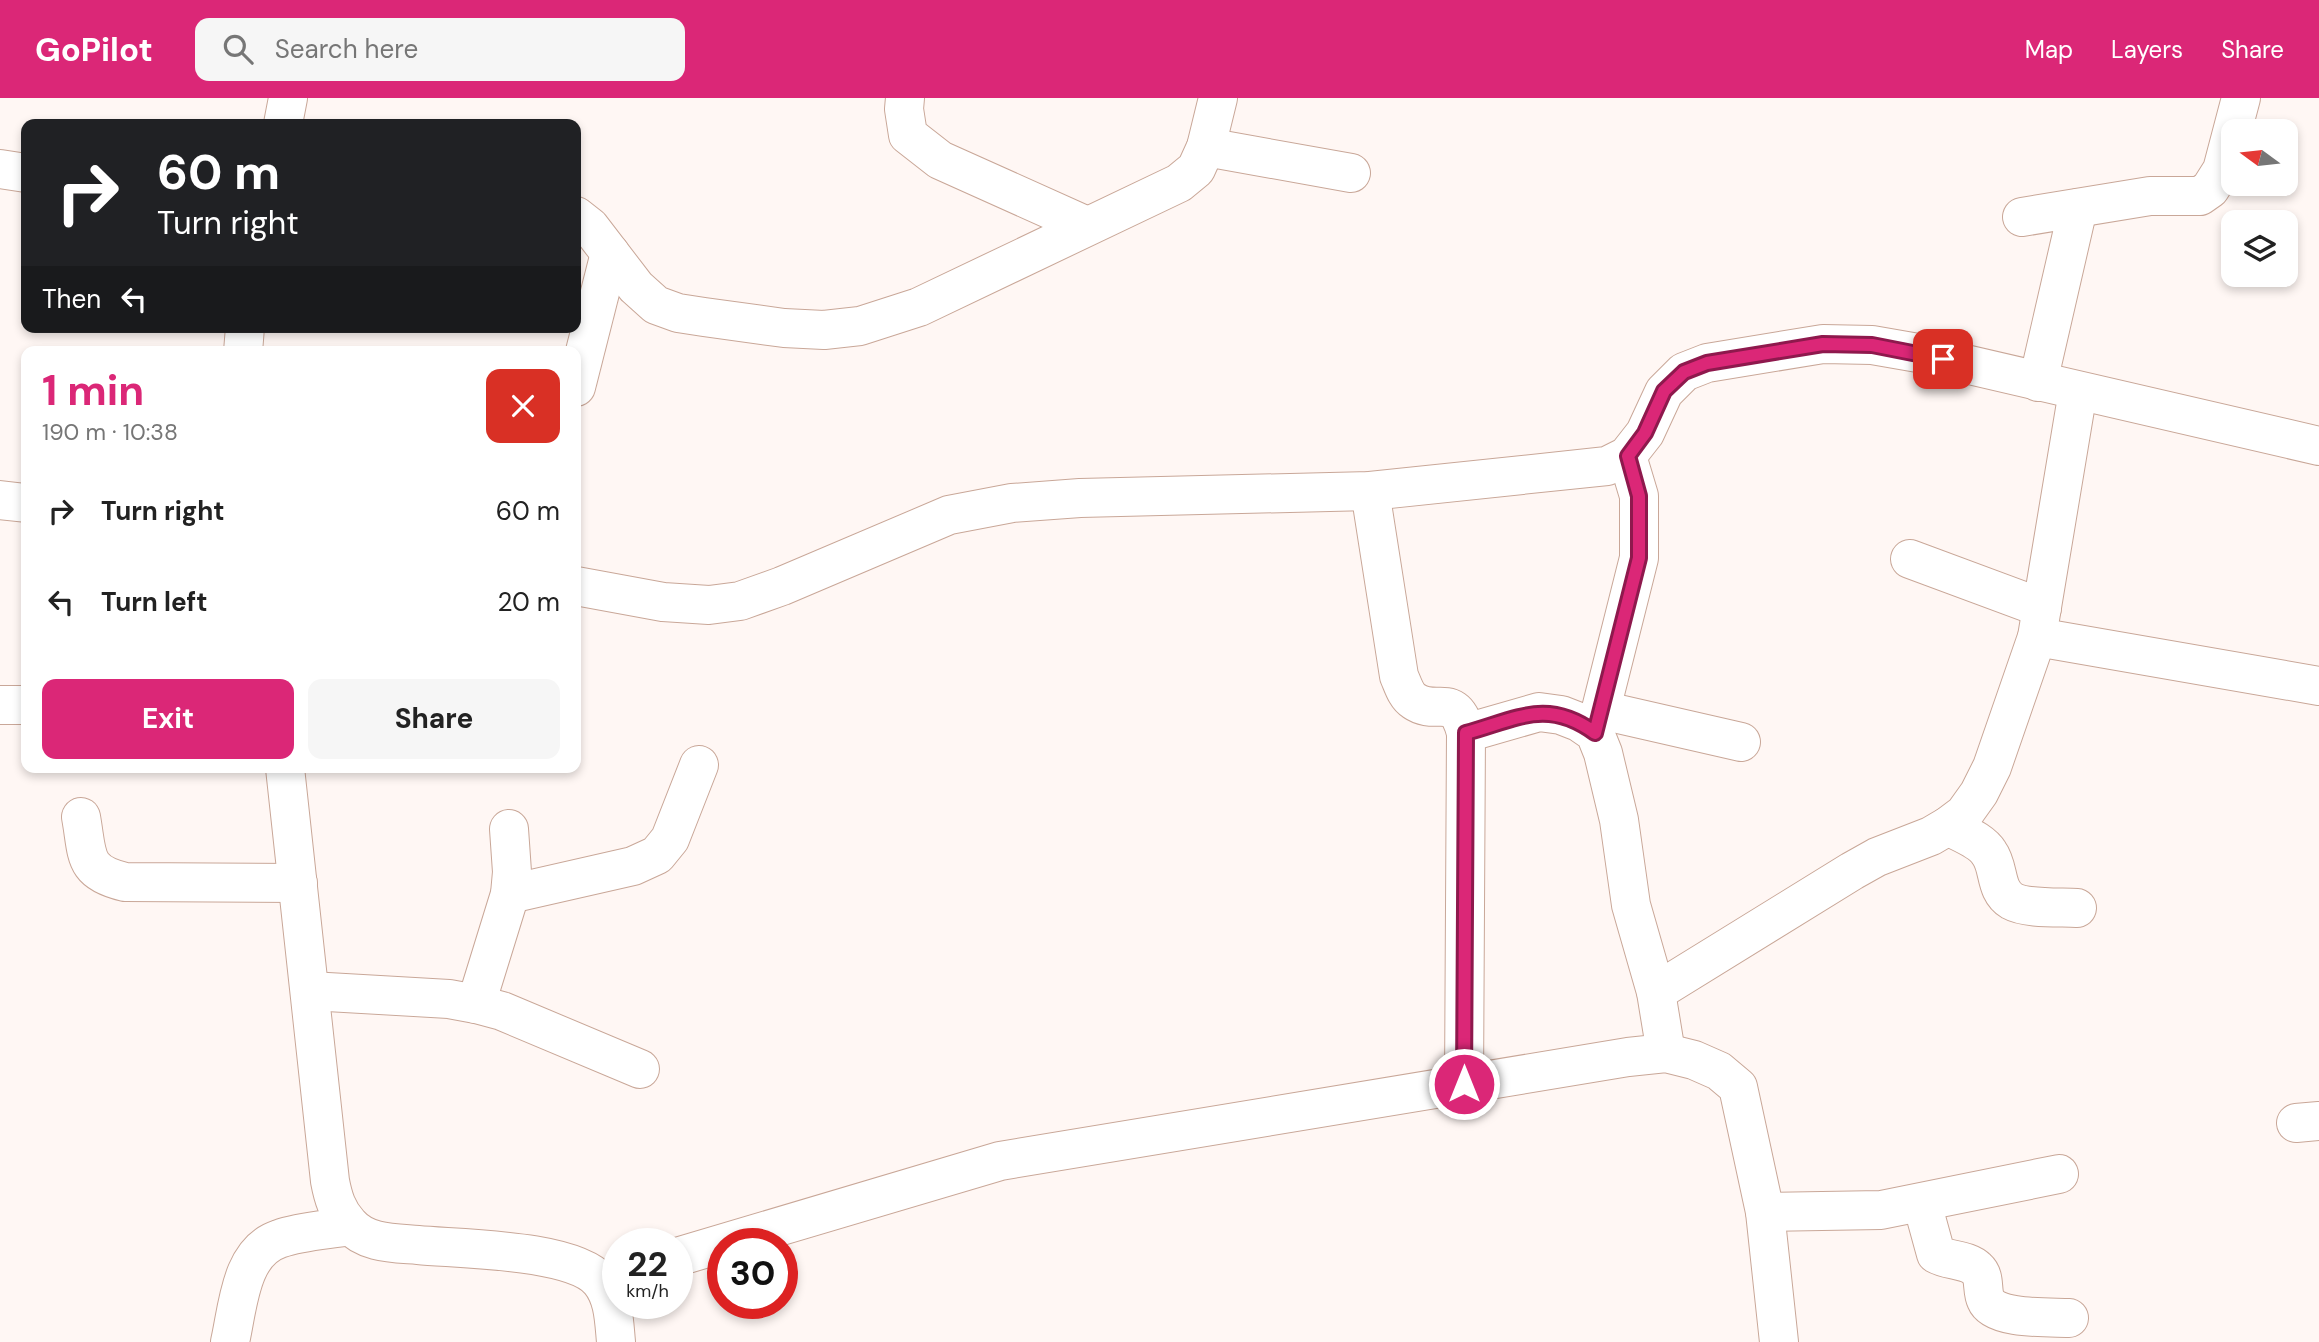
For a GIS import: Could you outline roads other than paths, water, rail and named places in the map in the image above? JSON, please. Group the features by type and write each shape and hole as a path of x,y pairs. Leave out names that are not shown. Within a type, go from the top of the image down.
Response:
{"street":[{"path":"284,119 288,98"},
{"path":"905,98 908,135 940,160 1087,226"},
{"path":"581,220 636,287 656,305 678,313 784,328 824,330 860,326 919,307 1179,183 1196,169 1206,147 1219,98"},
{"path":"2022,217 2150,196 2200,196 2210,189 2222,170 2241,98"},
{"path":"1206,147 1351,173"},
{"path":"0,169 21,172"},
{"path":"2038,382 2078,208"},
{"path":"581,367 610,253"},
{"path":"581,587 663,602 709,605 740,601 782,586 949,515 1012,503 1080,498 1370,491 1607,466 1628,456 1645,433 1664,391 1684,372 1707,363 1823,344 1872,345 1918,353 2319,446"},
{"path":"1656,992 1861,866 1948,827 1964,814 1979,793 1992,767 2039,623 2078,391"},
{"path":"1628,456 1639,496 1639,558 1598,721 1619,820 1631,905 1656,992 1666,1053"},
{"path":"1370,491 1399,677 1404,690 1413,701 1451,708 1462,718 1466,733 1464,1084"},
{"path":"0,500 21,502"},
{"path":"1910,559 2039,623 2319,685"},
{"path":"0,705 21,705"},
{"path":"1466,733 1539,712 1561,715 1579,722 1598,721 1741,741"},
{"path":"510,894 633,866 657,855 670,839 699,765"},
{"path":"286,773 330,1181 335,1204 349,1226 376,1242 544,1257 602,1275"},
{"path":"81,817 90,862 98,873 110,879 125,882 298,883"},
{"path":"1948,827 1981,843 1990,853 2002,892 2013,902 2077,908"},
{"path":"476,1004 510,894 512,873 509,829"},
{"path":"310,991 449,999 476,1004 502,1012 640,1069"},
{"path":"693,1252 1000,1161 1628,1056 1666,1053 1694,1060 1719,1071 1738,1087 1765,1212 1779,1342"},
{"path":"1765,1212 1881,1210 2059,1174"},
{"path":"1922,1203 1936,1254 1946,1260 1963,1262 1976,1268 1983,1278 1983,1292 1987,1304 2008,1314 2069,1318"},
{"path":"230,1342 248,1268 261,1249 278,1239 349,1226"},
{"path":"614,1319 616,1342"}]}
